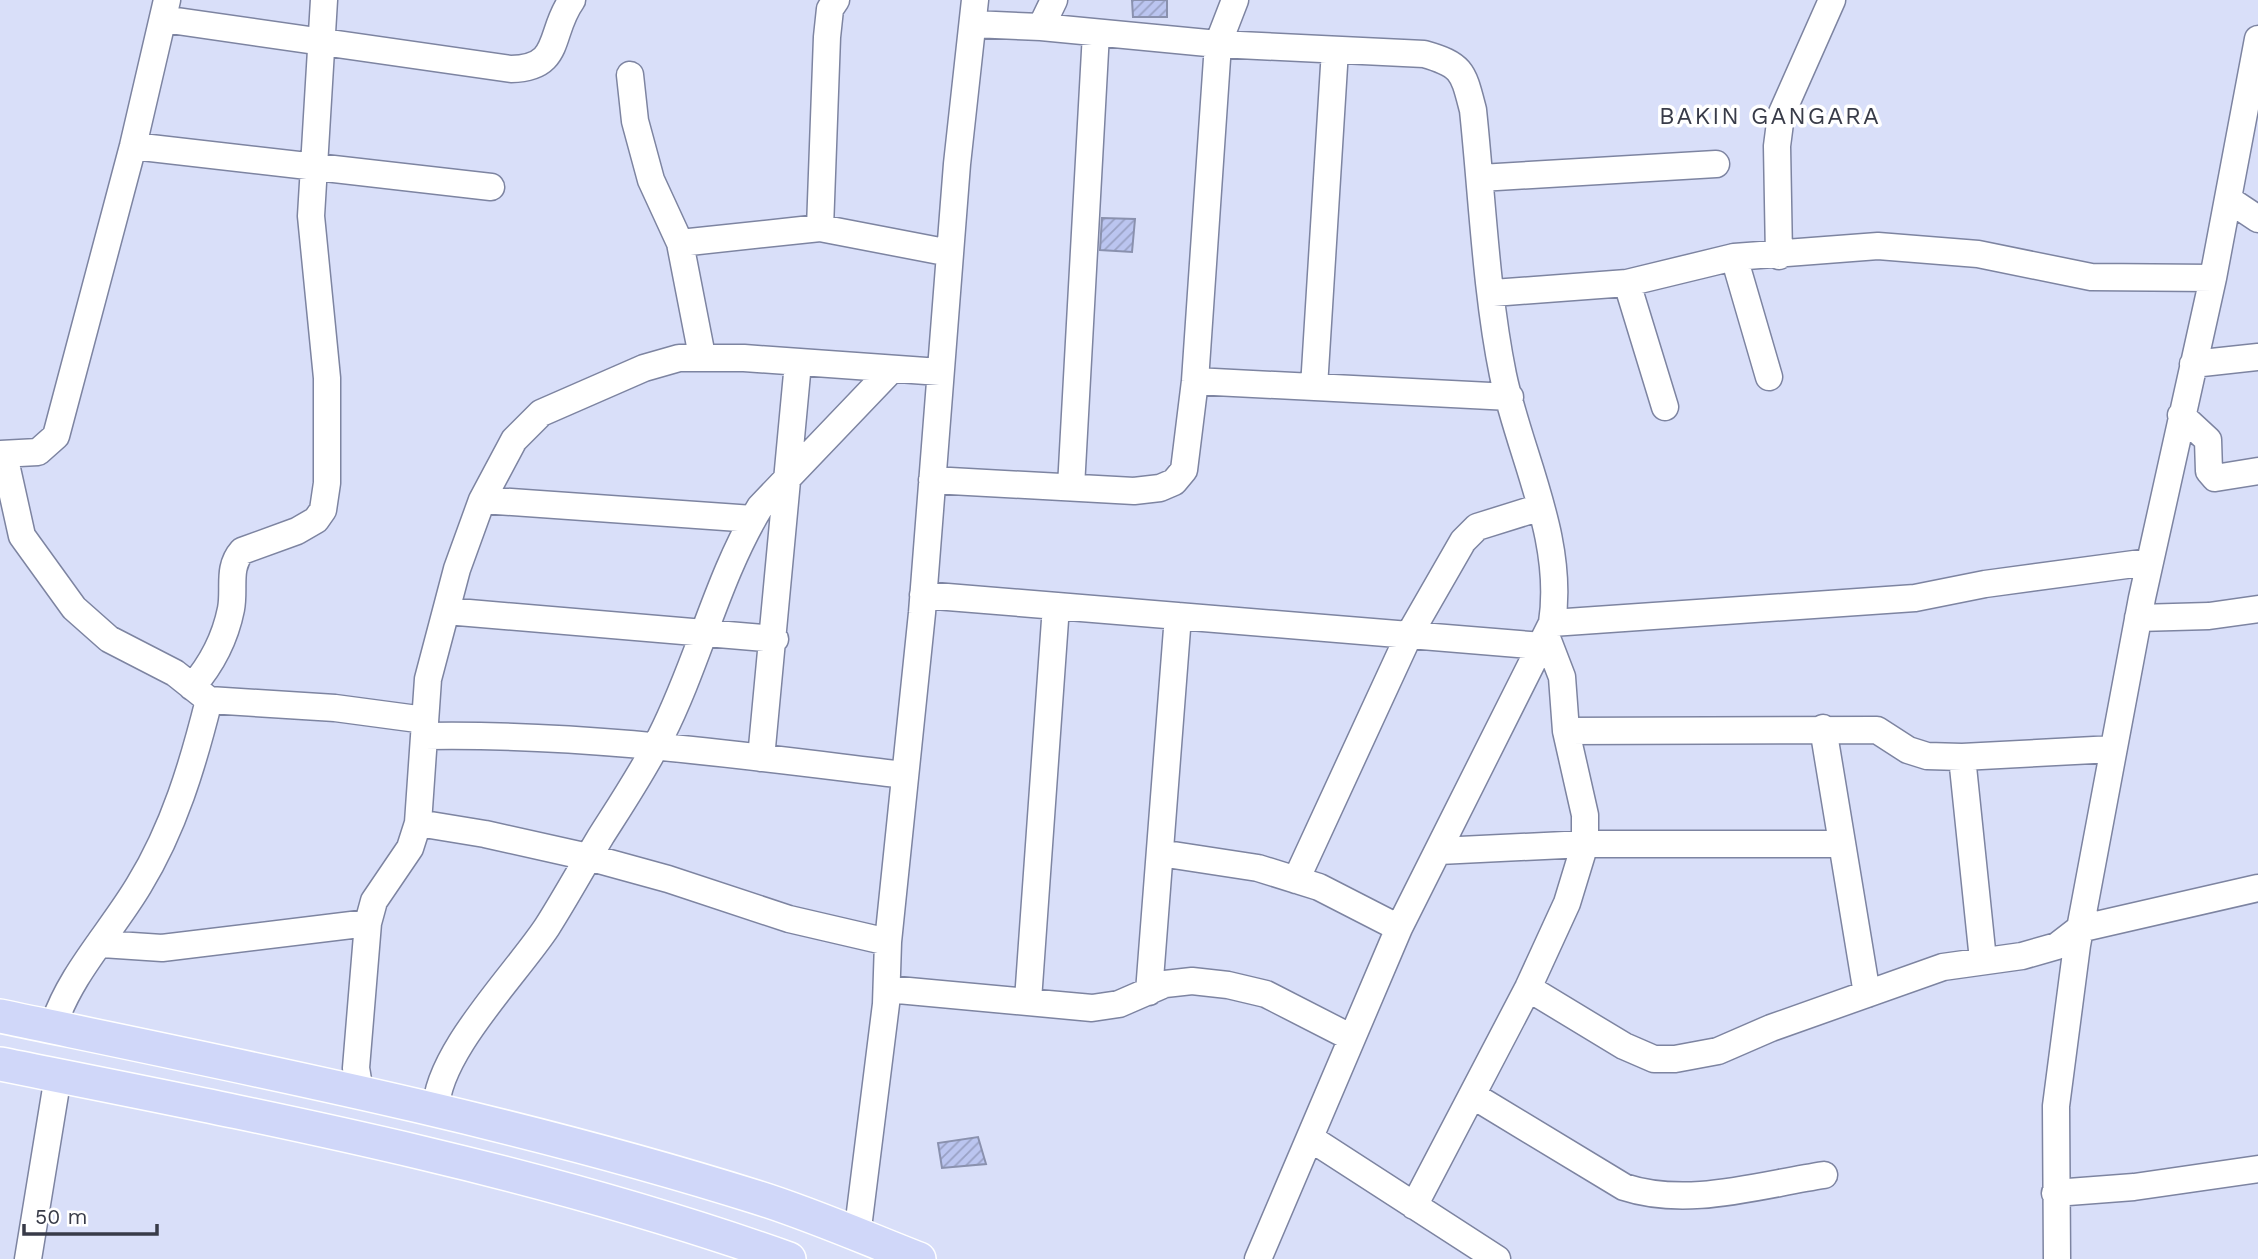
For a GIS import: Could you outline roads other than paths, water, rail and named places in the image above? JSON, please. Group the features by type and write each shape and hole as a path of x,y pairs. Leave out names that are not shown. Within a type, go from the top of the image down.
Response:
{"main road":[{"path":"0,1016 360,1093 557,1139 746,1194 919,1259"},
{"path":"0,1064 238,1112 574,1191 725,1236 789,1259"}],"street":[{"path":"53,1027 61,1002 141,883 172,821 195,758 201,693 208,668 223,637 232,607 233,565 236,557 242,551 297,531 316,520 323,510 327,483 327,378 312,237 313,168 324,0"},
{"path":"572,0 564,11 548,55 541,64 528,69 511,69 320,43 165,10 133,146 56,436 38,452 2,455 22,536 67,599 108,639 175,673 201,693 335,708 425,728 655,746 905,775"},
{"path":"820,228 827,37 830,9 836,0"},
{"path":"1041,27 1054,0"},
{"path":"932,480 1134,491 1160,488 1174,482 1184,470 1195,381 1218,44 1235,0"},
{"path":"1779,256 1777,146 1781,115 1832,0"},
{"path":"858,1236 887,989 888,942 923,595 972,6 1041,27 1096,33 1218,44 1394,50 1451,62 1465,79 1473,110 1503,374 1541,507 1556,595 1547,636 1399,928 1350,1037 1258,1259"},
{"path":"1071,488 1096,33"},
{"path":"2056,1259 2056,1106 2080,929 2138,618 2228,199 2252,105 2258,38"},
{"path":"1314,387 1335,50"},
{"path":"630,75 635,121 651,180 680,243 702,356"},
{"path":"133,146 491,187"},
{"path":"1480,178 1716,164"},
{"path":"2228,199 2257,215"},
{"path":"680,243 820,228 950,253"},
{"path":"1493,293 1628,283 1734,257 1779,256 1878,246 1930,248 1978,254 2091,276 2213,278"},
{"path":"1734,257 1769,377"},
{"path":"1628,283 1665,407"},
{"path":"360,1093 356,1068 368,923 374,901 410,848 418,824 428,679 457,569 482,500 513,440 541,413 644,368 679,358 702,356 940,372"},
{"path":"2193,364 2258,356"},
{"path":"761,758 775,639 785,482 798,363"},
{"path":"436,1111 436,1094 455,1056 493,996 546,928 655,746 705,634 734,552 753,519 891,370"},
{"path":"1195,381 1510,397"},
{"path":"2181,415 2208,440 2211,475 2221,478 2258,471"},
{"path":"482,500 753,519"},
{"path":"1296,880 1409,635 1463,541 1477,527 1541,507"},
{"path":"923,595 1409,635 1547,636 1915,598 1985,584 2150,562"},
{"path":"1028,1000 1056,606"},
{"path":"2138,618 2209,615 2258,609"},
{"path":"446,611 775,639"},
{"path":"1149,992 1178,616"},
{"path":"1414,1206 1528,988 1567,903 1585,844 1585,815 1566,731 1562,677 1547,636"},
{"path":"1566,731 1823,728 1877,730 1908,750 1927,756 1962,757 2113,749"},
{"path":"1823,728 1867,994"},
{"path":"1962,757 1983,960"},
{"path":"418,824 485,834 588,857 668,879 789,919 888,942"},
{"path":"1439,851 1585,844 1842,844"},
{"path":"1160,853 1258,868 1319,887 1399,928"},
{"path":"1528,988 1624,1046 1654,1059 1675,1059 1718,1051 1771,1028 1943,967 2022,956 2057,946 2080,929 2258,888"},
{"path":"102,944 162,948 368,923"},
{"path":"887,989 1092,1008 1119,1004 1165,984 1192,981 1228,985 1266,994 1350,1037"},
{"path":"28,1259 58,1076"},
{"path":"1472,1096 1624,1187 1652,1196 1689,1197 1824,1174"},
{"path":"1310,1138 1497,1259"},
{"path":"2054,1193 2133,1187 2258,1169"}],"district":[{"name":"BAKIN GANGARA","path":"1770,116"}]}
